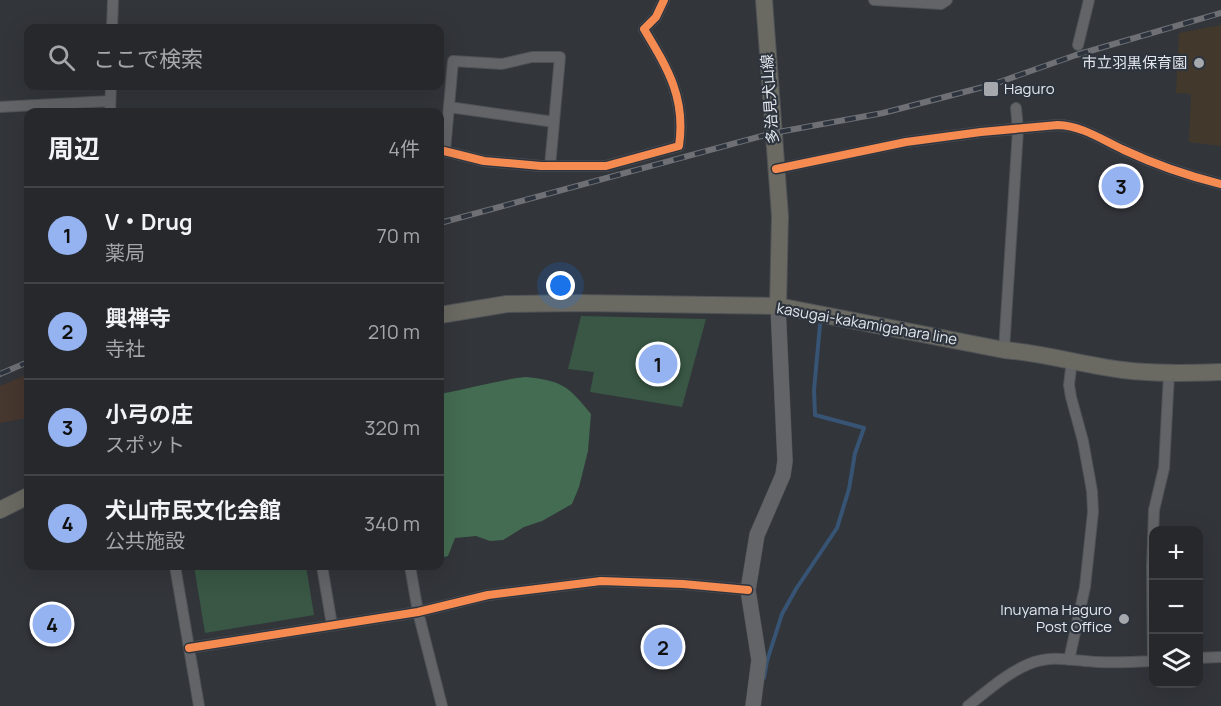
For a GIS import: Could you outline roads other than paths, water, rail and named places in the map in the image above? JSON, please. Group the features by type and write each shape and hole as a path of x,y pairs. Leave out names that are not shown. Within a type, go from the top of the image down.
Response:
{"main road":[{"name":"多治見犬山線","path":"764,0 780,216 778,306"},
{"name":"kasugai-kakamigahara line","path":"444,314 507,304 778,306 1004,350 1123,370 1169,374 1221,372"},
{"path":"753,706 759,660 748,590 758,535 783,475 785,460 778,306"},
{"path":"0,510 24,498"}],"street":[{"path":"112,24 113,0"},
{"path":"444,151 484,161 550,166 606,166 679,146 682,127 680,104 673,81 644,29 656,17 664,0"},
{"path":"874,0 941,4 947,0"},
{"path":"1078,45 1089,0"},
{"path":"444,138 453,61 502,64 532,57 560,57 550,166"},
{"path":"0,107 110,107 111,90"},
{"path":"449,107 554,122"},
{"path":"1004,350 1018,130 1016,108"},
{"path":"776,169 906,142 1037,126 1069,126 1089,132 1134,154 1221,184"},
{"path":"1069,660 1085,588 1094,512 1090,481 1070,391 1072,360"},
{"path":"1153,634 1154,510 1164,468 1169,374"},
{"path":"176,570 199,706"},
{"path":"323,570 332,625"},
{"path":"411,570 418,612 441,706"},
{"path":"189,648 418,612 488,595 601,581 683,584 748,590"},
{"path":"968,706 1014,672 1029,664 1058,657 1106,663 1149,661"},
{"path":"1203,658 1221,657"}],"waterway":[{"path":"764,678 782,614 837,528 849,489 855,453 864,428 815,415 814,390 820,325"}],"railway":[{"path":"444,222 773,133 883,113 991,85 1076,55 1221,13"},
{"path":"0,374 24,364"}],"place":[{"name":"市立羽黒保育園","path":"1199,63"},
{"name":"Haguro","path":"991,89"},
{"name":"小弓の庄","path":"1121,186"},
{"name":"V・Drug","path":"658,364"},
{"name":"Inuyama Haguro Post Office","path":"1124,619"},
{"name":"犬山市民文化会館","path":"52,624"},
{"name":"興禅寺","path":"663,647"}]}
